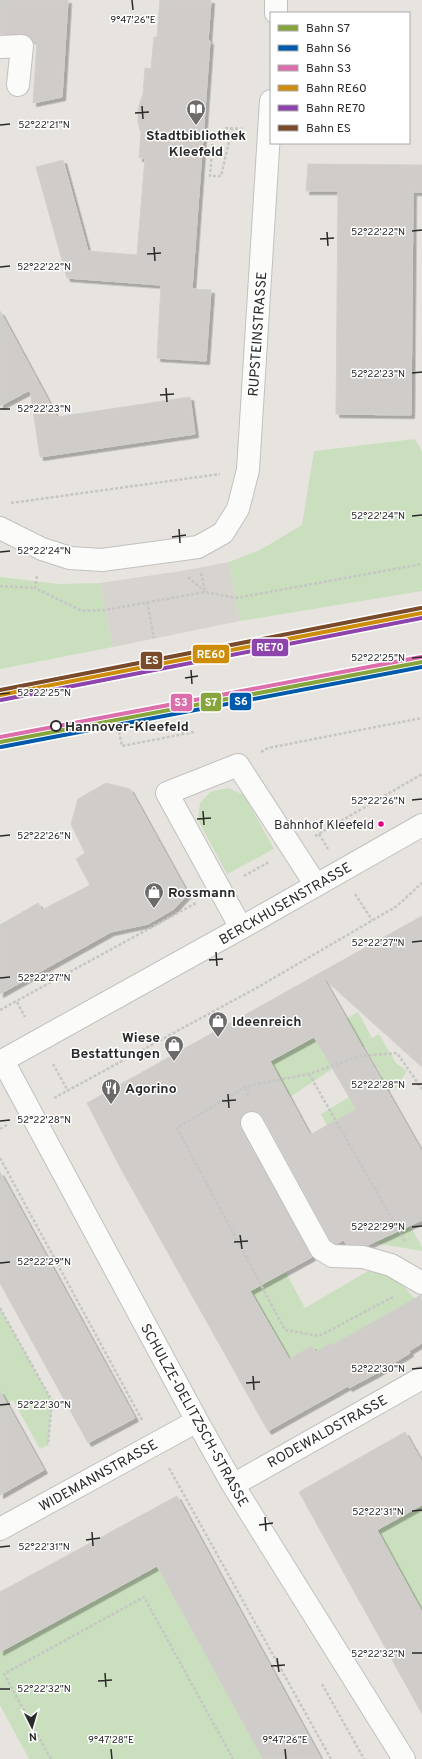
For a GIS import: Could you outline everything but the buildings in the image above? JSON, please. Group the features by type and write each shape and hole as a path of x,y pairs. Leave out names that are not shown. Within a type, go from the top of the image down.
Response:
{"street":[{"path":"276,0 276,12"},
{"path":"0,47 22,46 18,86"},
{"name":"RUPSTEINSTRASSE","path":"42,549 70,558 102,560 198,548 223,532 238,509 248,470 270,117"},
{"path":"0,528 42,549"},
{"path":"241,928 167,793 238,765 316,885"},
{"name":"BERCKHUSENSTRASSE","path":"2,1062 422,825"},
{"name":"SCHULZE-DELITZSCH-STRASSE","path":"2,1062 233,1485 404,1759"},
{"path":"252,1123 321,1249 332,1256 363,1257 391,1265 422,1282"},
{"name":"RODEWALDSTRASSE","path":"233,1485 422,1378"},
{"name":"WIDEMANNSTRASSE","path":"0,1529 197,1421"}],"path":[{"path":"214,134 210,176 220,176 232,129"},
{"path":"8,503 248,470"},
{"path":"35,588 42,549"},
{"path":"0,586 35,588 82,611 105,610 205,592 236,598 422,564"},
{"path":"147,602 154,638"},
{"path":"238,765 268,748 422,718"},
{"path":"117,722 122,746 194,732 182,734 180,721"},
{"path":"30,1112 260,986 397,906 422,883"},
{"path":"422,1089 397,1053 360,1056 310,1074 247,1086 177,1128 285,1330 319,1336 422,1282"},
{"path":"310,1074 405,1242"},
{"path":"0,1308 52,1402 48,1445"},
{"path":"51,1759 4,1674 144,1597 233,1759"}],"green space":[{"path":"415,439 422,452 422,591 240,621 229,562 260,550 302,525 314,451"},
{"path":"0,577 59,584 100,583 113,647 0,669"},
{"path":"228,788 244,795 274,849 227,874 198,820 200,803 210,792"},
{"path":"358,1012 372,1038 379,1034 396,1063 407,1071 397,1087 347,1114 422,1247 422,1251 368,1242 377,1220 321,1114 382,1077 365,1047 290,1097 214,1139 305,1308 373,1268 396,1278 415,1299 332,1345 331,1343 316,1352 312,1346 289,1359 241,1275 183,1110"},
{"path":"0,1308 52,1401 48,1445 40,1449 13,1400 0,1407"},
{"path":"422,1505 422,1612 365,1510"},
{"path":"157,1566 263,1759 29,1759 0,1705 0,1652"}],"shaded area":[{"path":"229,562 240,621 113,647 100,583"}],"rail line":[{"name":"ES","path":"0,690 421,608"},
{"name":"RE60","path":"0,695 422,613"},
{"name":"RE70","path":"1,700 422,618"},
{"name":"S3","path":"0,737 421,657"},
{"name":"S7","path":"0,742 422,662"},
{"name":"S6","path":"1,747 422,667"}],"place":[{"name":"Stadtbibliothek Kleefeld","path":"196,126"},
{"name":"Hannover-Kleefeld","path":"56,726"},
{"name":"Bahnhof Kleefeld","path":"381,824"},
{"name":"Rossmann","path":"154,909"},
{"name":"Ideenreich","path":"218,1038"},
{"name":"Wiese Bestattungen","path":"174,1062"},
{"name":"Agorino","path":"111,1105"}]}
